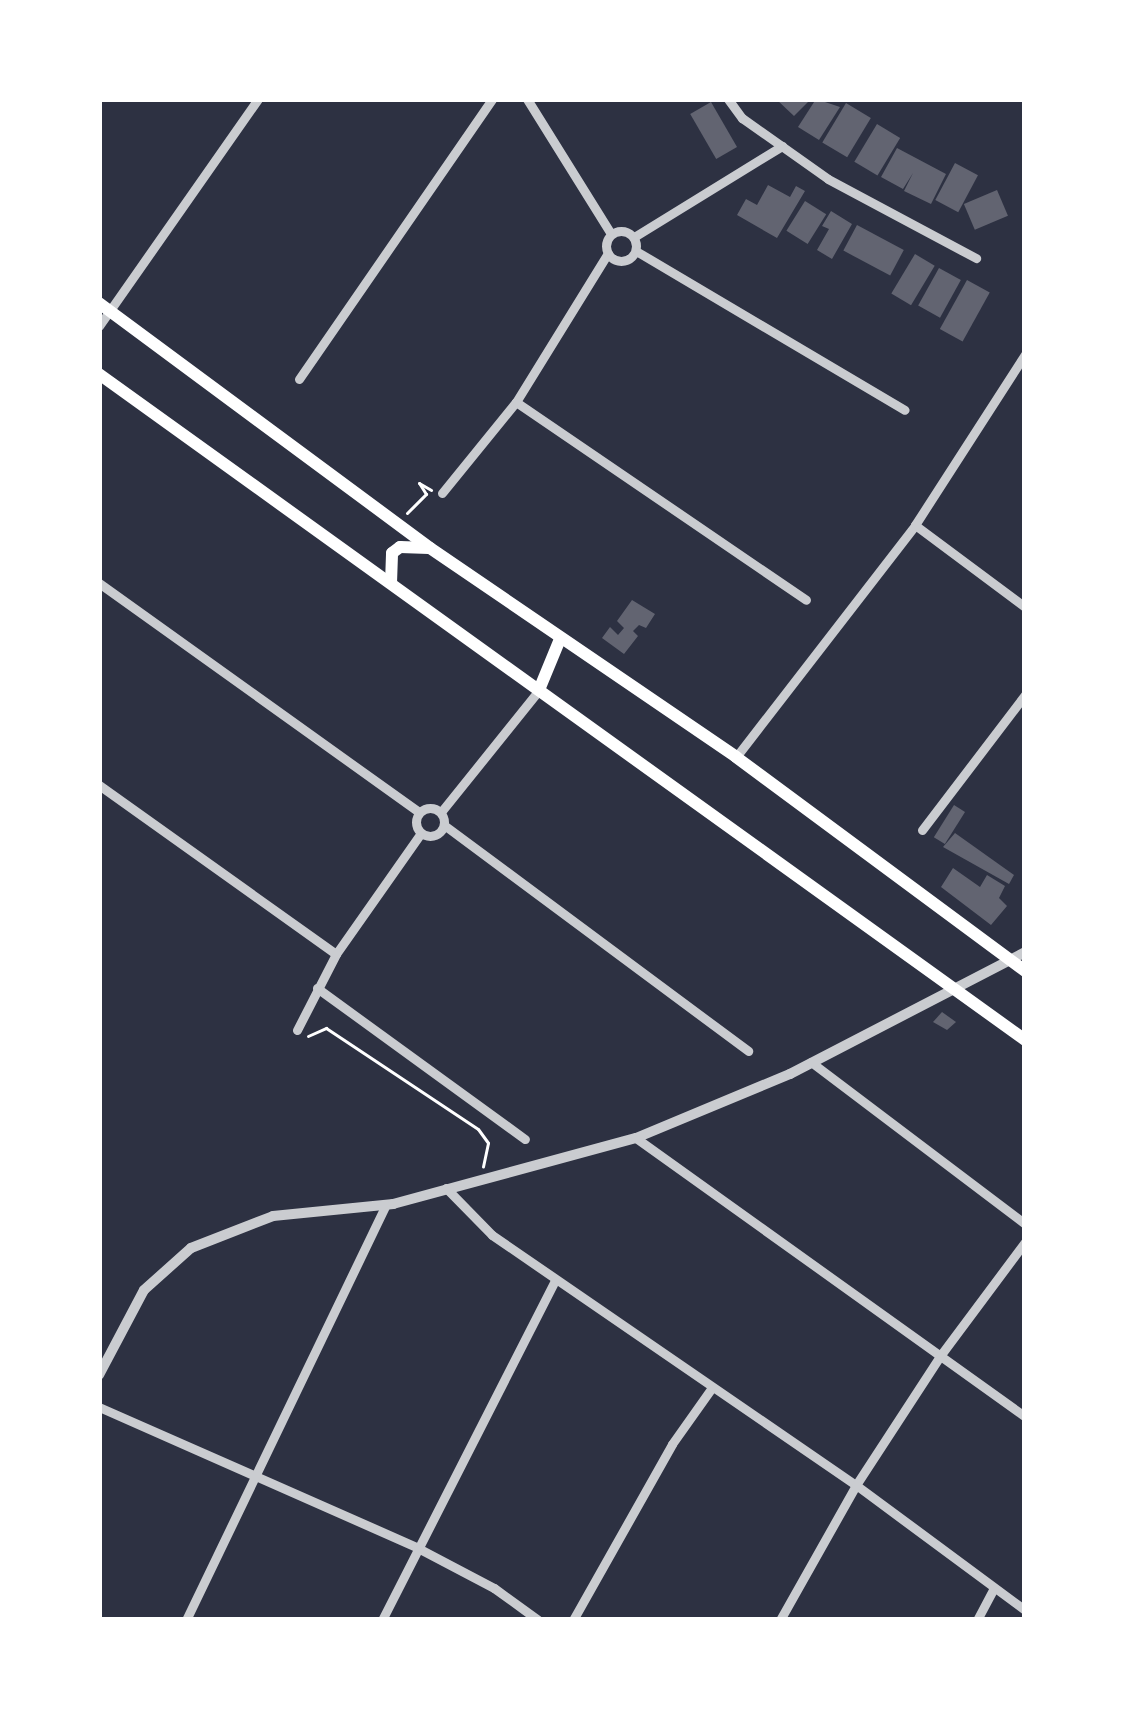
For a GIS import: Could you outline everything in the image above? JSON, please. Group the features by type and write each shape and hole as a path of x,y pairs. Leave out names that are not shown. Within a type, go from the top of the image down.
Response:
{"main road":[{"path":"104,306 430,548 736,758 1025,971"},
{"path":"99,374 1025,1040"},
{"path":"392,583 392,553 400,547 430,548"},
{"path":"539,690 560,639"}],"street":[{"path":"99,326 104,306 258,99"},
{"path":"298,380 492,99"},
{"path":"442,493 516,402 608,253 611,234 527,99"},
{"path":"728,99 742,118 828,179 976,258"},
{"path":"634,237 782,146"},
{"path":"611,234 621,230 634,237"},
{"path":"634,237 636,251"},
{"path":"608,253 620,261 636,251"},
{"path":"636,251 905,410"},
{"path":"736,758 915,525 1025,354"},
{"path":"516,402 806,600"},
{"path":"915,525 973,573 1025,607"},
{"path":"99,583 419,812"},
{"path":"441,812 539,690"},
{"path":"922,830 1025,695"},
{"path":"99,785 336,954"},
{"path":"419,812 433,808 441,812"},
{"path":"419,812 416,825 421,833 435,835 444,825"},
{"path":"441,812 444,825 748,1051"},
{"path":"297,1029 336,954 421,833"},
{"path":"99,1375 144,1290 191,1248 273,1216 386,1205 636,1138 811,1062 1025,952"},
{"path":"317,988 525,1139"},
{"path":"811,1062 1025,1224"},
{"path":"636,1138 1025,1415"},
{"path":"446,1188 492,1234 555,1280 856,1484 1025,1610"},
{"path":"186,1620 386,1205"},
{"path":"780,1620 856,1484 940,1356 1025,1242"},
{"path":"382,1620 555,1280"},
{"path":"573,1620 672,1444 711,1389"},
{"path":"99,1407 416,1547 494,1588 538,1620"},
{"path":"977,1620 994,1588"}],"path":[{"path":"397,522 426,494 419,483 442,493"},
{"path":"297,1029 311,1039 326,1028 478,1129 488,1142 488,1161 469,1182"}],"building":[{"path":"776,99 811,99 794,116"},
{"path":"816,99 840,107 819,140 798,127"},
{"path":"711,102 737,147 716,159 690,114"},
{"path":"846,103 871,118 847,157 822,142"},
{"path":"877,124 900,138 877,176 854,162"},
{"path":"897,148 946,174 931,204 904,191 913,173 903,189 881,177"},
{"path":"955,163 978,175 958,212 935,200"},
{"path":"768,185 790,197 796,186 805,191 777,238 737,215 746,199 757,205"},
{"path":"997,190 1008,216 975,230 964,204"},
{"path":"805,201 826,214 808,244 786,231"},
{"path":"831,211 852,224 832,259 817,250 829,229 822,226"},
{"path":"857,225 904,250 890,275 843,251"},
{"path":"915,254 935,266 911,305 891,293"},
{"path":"939,268 961,280 940,318 918,306"},
{"path":"967,280 990,293 963,342 940,329"},
{"path":"632,600 655,614 646,628 639,625 633,631 638,636 624,654 602,638 610,627 618,635 624,628 617,621"},
{"path":"954,805 965,812 945,844 934,837"},
{"path":"955,833 1014,875 1009,884 943,847"},
{"path":"953,868 980,887 987,875 1005,886 999,898 1007,906 991,925 941,887"},
{"path":"942,1012 956,1022 947,1030 933,1022"}]}
